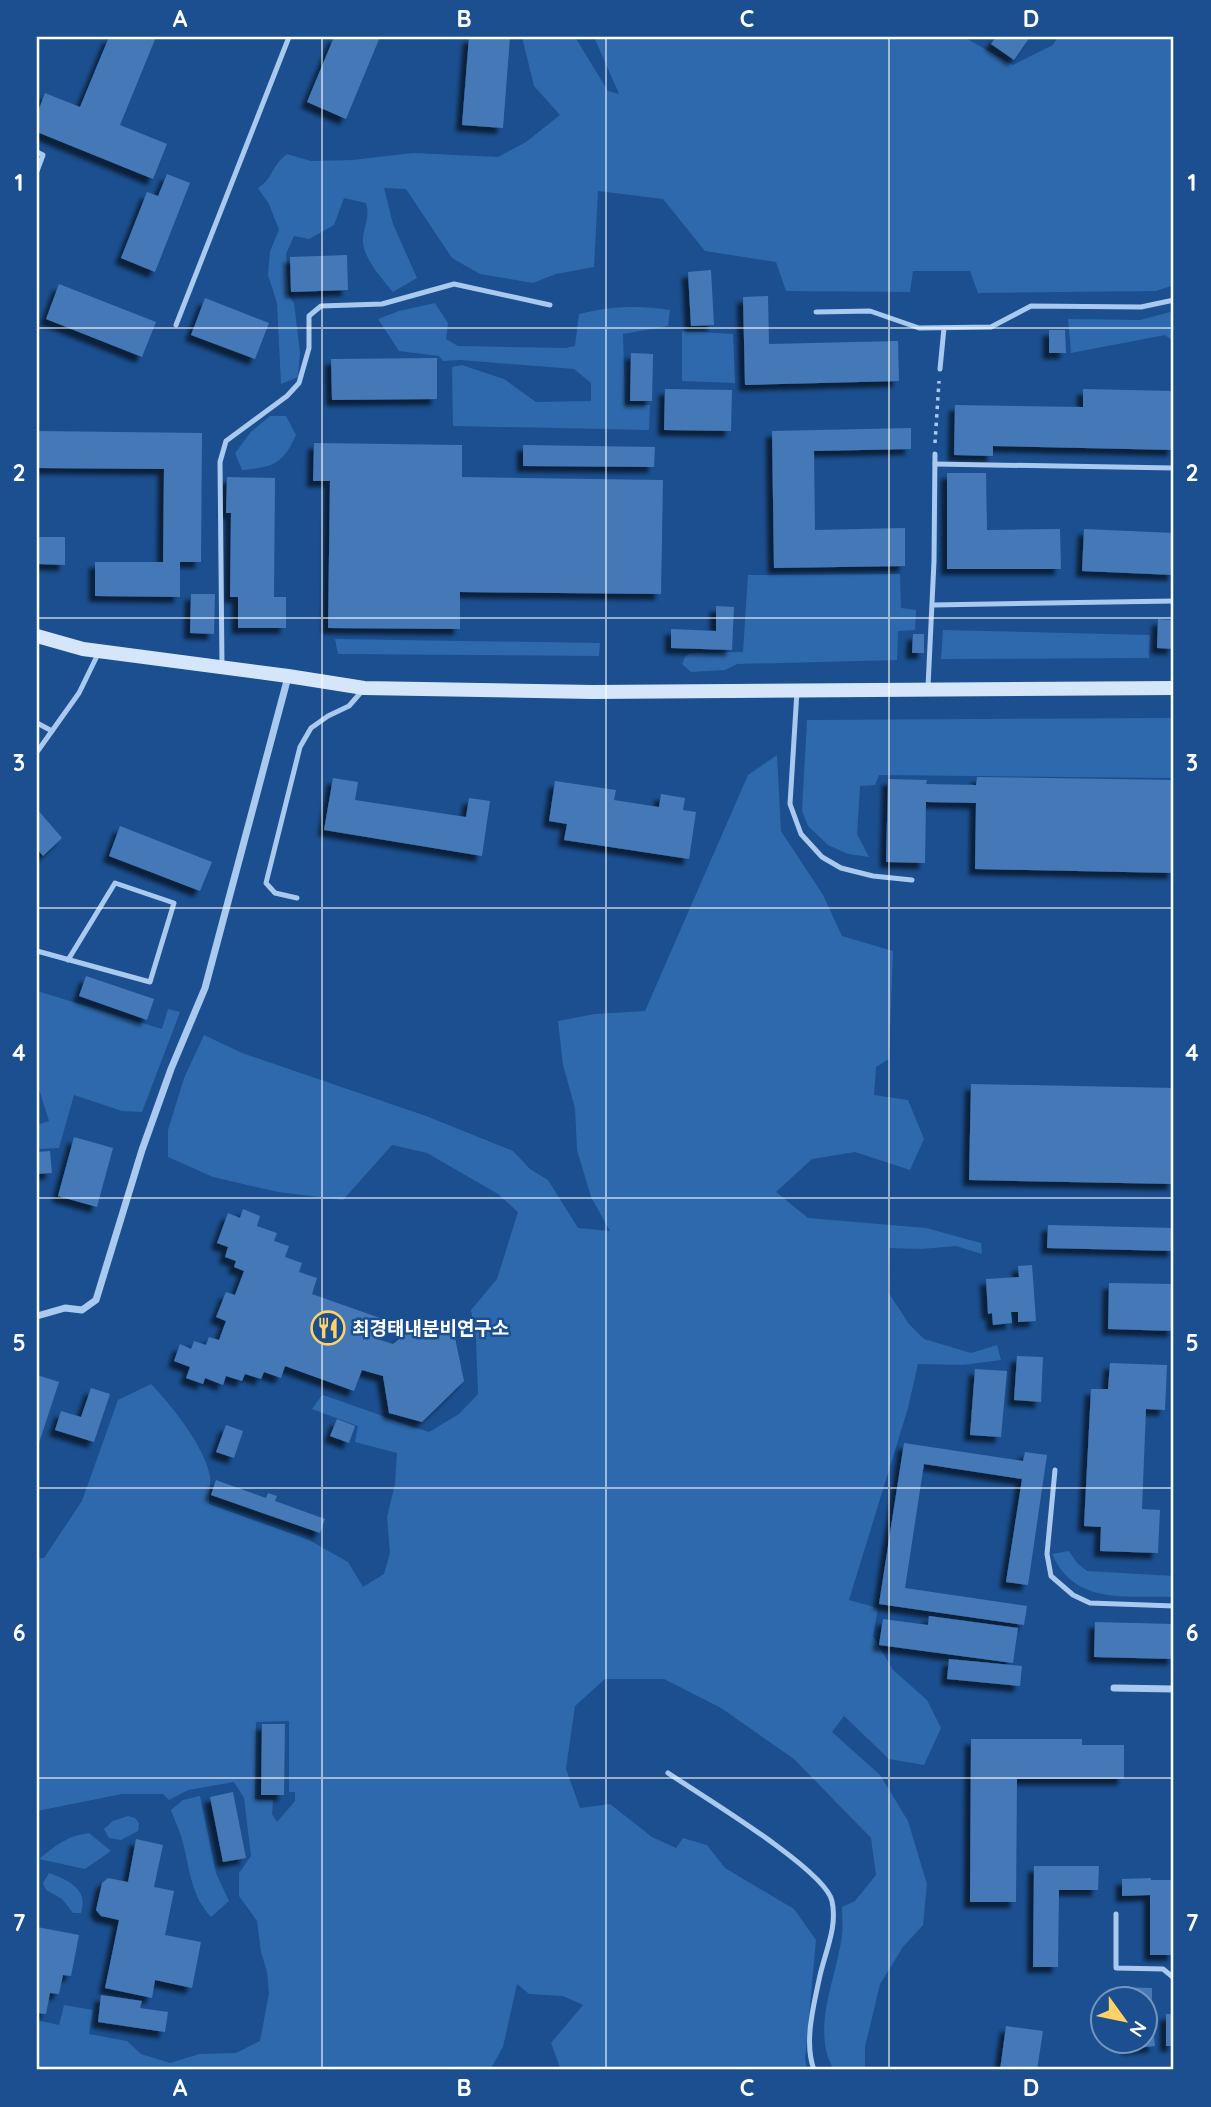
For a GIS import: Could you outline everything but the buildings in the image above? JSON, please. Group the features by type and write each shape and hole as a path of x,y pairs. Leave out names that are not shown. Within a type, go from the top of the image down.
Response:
{"street":[{"path":"37,636 99,651 364,688 593,692 1174,688"},
{"path":"37,1316 65,1308 82,1310 96,1300 142,1150 205,988 288,676"},
{"path":"1114,1688 1174,1689"}],"lane":[{"path":"176,325 289,37"},
{"path":"37,152 43,155 37,171"},
{"path":"222,667 220,462 226,441 287,396 299,383 309,348 309,316 321,306 382,304 454,284 550,305"},
{"path":"816,313 870,311 919,328 991,327 1031,306 1141,307 1174,300"},
{"path":"940,369 944,328"},
{"path":"928,690 933,605 935,454"},
{"path":"935,464 1174,468"},
{"path":"933,605 1174,601"},
{"path":"37,752 79,693 99,651"},
{"path":"297,898 275,893 266,883 300,747 311,728 349,706 364,688"},
{"path":"797,691 790,804 801,834 822,857 841,869 912,880"},
{"path":"37,723 52,731"},
{"path":"37,951 68,960 149,982 174,903 115,883 68,960"},
{"path":"1055,1470 1047,1554 1051,1576 1073,1595 1090,1603 1174,1606"},
{"path":"668,1773 771,1841 807,1869 832,1898 834,1921 813,2011 810,2059 814,2070"},
{"path":"1116,1914 1116,1968 1163,1969 1174,1978"}],"path":[{"path":"935,454 940,369"}],"shaded area":[{"path":"522,37 575,37 608,91 619,94 594,37 964,37 1013,65 1053,45 1058,37 1174,37 1174,285 1156,291 978,293 970,271 913,271 910,292 786,291 776,262 705,251 663,199 598,191 594,267 556,274 533,283 480,274 452,258 406,189 384,188 393,224 417,278 393,292 375,269 363,243 368,214 366,203 344,198 334,225 309,239 294,236 286,254 289,296 294,303 300,353 298,377 281,384 277,303 268,275 270,251 279,230 269,204 258,188 287,154 311,161 352,160 413,153 498,157 526,142 560,115 534,86"},
{"path":"435,303 448,323 446,339 458,346 566,348 575,346 579,314 624,307 670,310 668,326 623,334 625,404 650,405 649,430 453,426 452,367 462,365 504,379 536,402 591,401 591,383 574,369 443,361 439,356 399,351 378,319"},
{"path":"1174,311 1174,342 1165,335 1071,353 1068,319 1140,320"},
{"path":"682,331 733,334 735,383 682,381"},
{"path":"270,416 286,416 296,435 291,445 276,462 242,470 235,453 251,432"},
{"path":"900,574 901,608 916,610 915,630 898,631 897,660 737,664 725,670 691,672 682,664 690,653 743,652 748,575"},
{"path":"943,630 1150,635 1149,658 941,659"},
{"path":"335,639 600,643 599,656 338,654"},
{"path":"1174,718 1174,778 879,775 875,785 860,786 857,834 869,857 848,854 828,845 808,826 802,811 807,720"},
{"path":"777,755 781,831 823,895 842,936 893,951 889,1059 876,1067 874,1095 908,1100 924,1139 910,1170 855,1152 812,1159 776,1192 808,1218 926,1228 981,1243 982,1254 956,1246 889,1248 888,1292 909,1324 924,1339 971,1353 997,1345 1001,1360 963,1365 918,1364 908,1408 849,1600 878,1608 873,1636 893,1670 927,1700 941,1728 924,1765 889,1759 844,1716 832,1732 880,1775 908,1821 927,1884 923,1925 903,1947 880,1984 865,2047 865,2070 834,2070 824,2038 827,2003 842,1935 842,1907 855,1901 876,1875 871,1838 794,1759 721,1708 664,1679 605,1679 575,1706 566,1769 580,1808 610,1804 652,1837 676,1848 683,1838 707,1845 725,1868 794,1909 816,1940 805,2059 807,2070 561,2070 551,2043 583,2005 563,1996 529,1994 517,1984 503,2047 490,2070 37,2070 37,2020 59,2025 64,2005 93,2010 89,2034 127,2041 141,2054 170,2063 199,2054 236,2053 260,2041 269,1993 257,1921 239,1896 239,1873 251,1856 244,1798 234,1782 188,1790 169,1800 163,1794 122,1794 37,1811 37,1558 44,1558 82,1501 118,1400 151,1384 177,1415 207,1464 210,1476 209,1504 309,1540 348,1562 363,1587 384,1574 390,1553 387,1517 395,1484 397,1453 355,1442 358,1426 312,1409 322,1395 429,1432 459,1414 478,1394 476,1339 471,1310 497,1279 518,1212 498,1194 427,1153 392,1145 343,1200 278,1192 213,1177 168,1157 168,1130 184,1078 204,1035 242,1053 426,1116 513,1151 530,1169 548,1180 578,1228 610,1231 591,1197 577,1150 575,1108 563,1065 558,1021 595,1014 645,1011 748,775","holes":["289,1721 289,1792 295,1792 295,1801 277,1822 272,1814 273,1800 255,1799 256,1722"]},
{"path":"37,991 162,1029 168,1009 180,1012 142,1112 122,1111 74,1095 59,1148 37,1149 37,1125 49,1121 37,1083"},
{"path":"1069,1551 1087,1571 1174,1576 1174,1597 1120,1596 1088,1590 1062,1571 1052,1554"},
{"path":"200,1796 216,1873 229,1901 211,1917 194,1889 181,1836 171,1810 183,1800"},
{"path":"128,1816 139,1823 138,1831 121,1840 109,1838 104,1829 113,1821"},
{"path":"89,1833 111,1851 85,1869 39,1859 68,1839"},
{"path":"49,1873 70,1882 79,1892 83,1905 81,1913 73,1913 62,1899 46,1890 43,1883"}],"place":[{"name":"최경태내분비연구소","path":"328,1328"}]}
